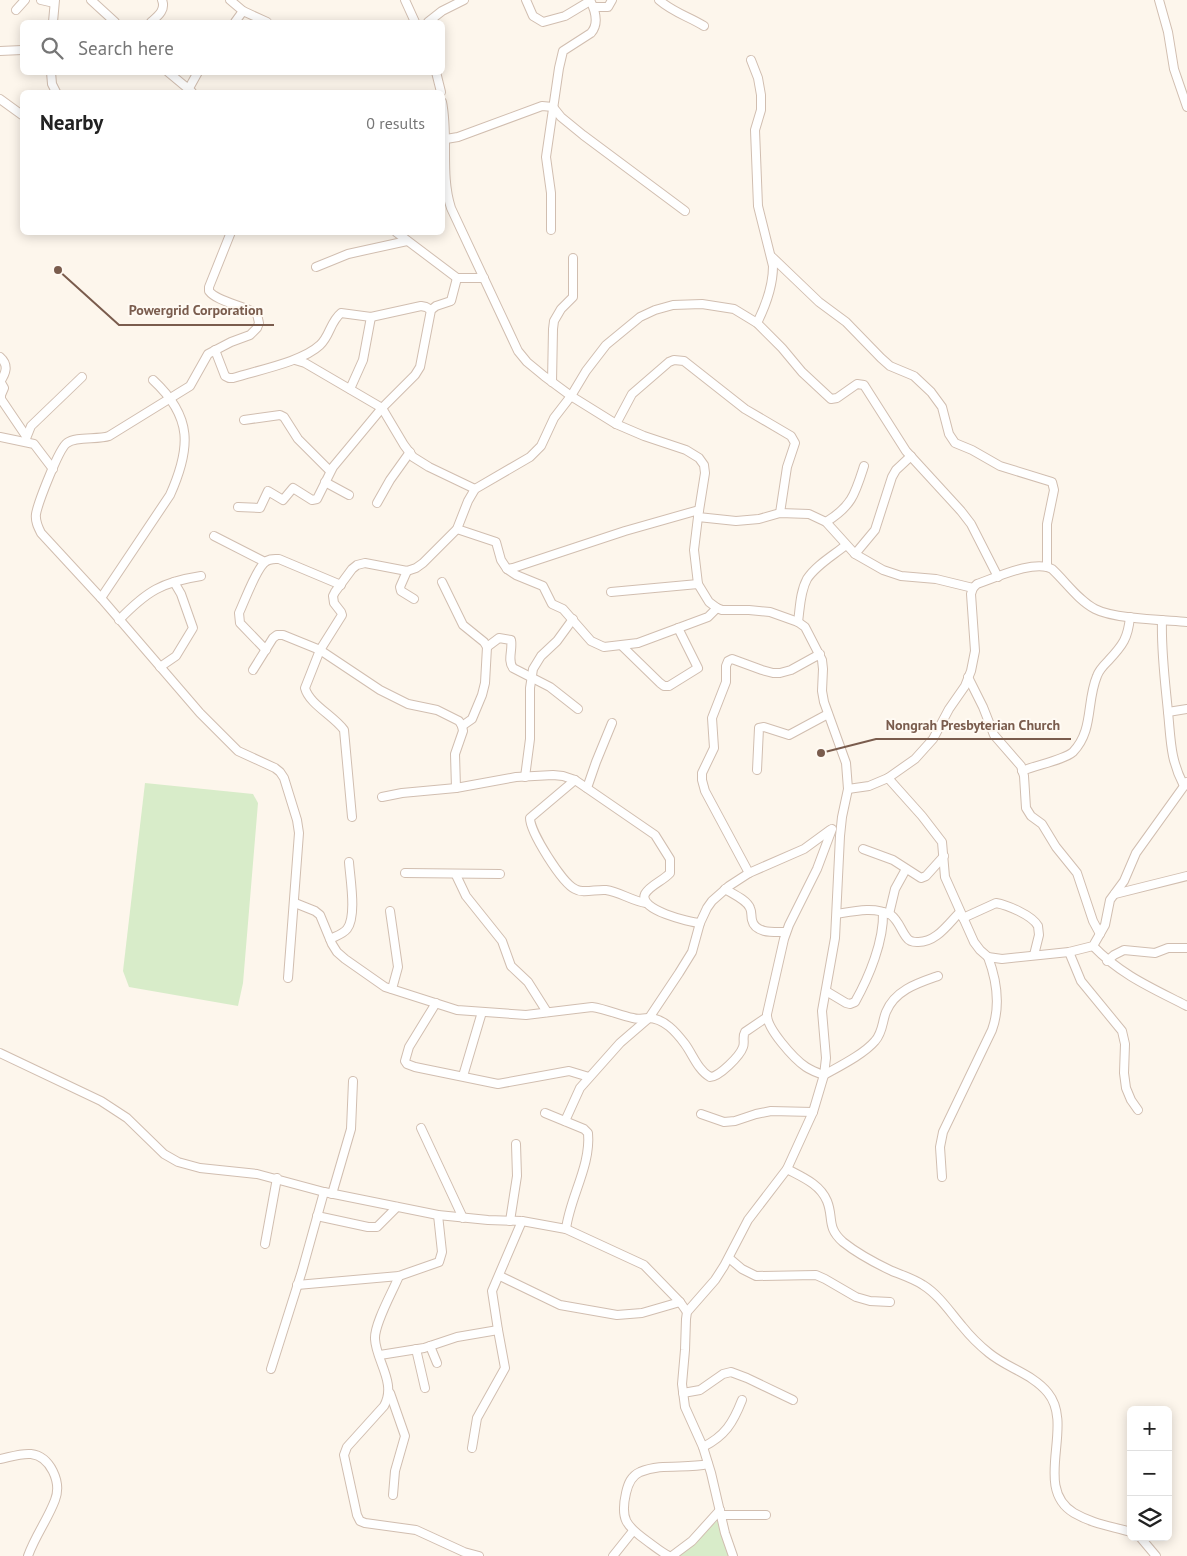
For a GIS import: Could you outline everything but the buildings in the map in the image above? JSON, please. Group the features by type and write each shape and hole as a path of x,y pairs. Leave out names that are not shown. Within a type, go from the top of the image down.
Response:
{"street":[{"path":"16,10 25,0"},
{"path":"41,0 55,1 53,20"},
{"path":"92,0 112,20"},
{"path":"153,20 163,10 164,4 162,0"},
{"path":"230,0 243,11 263,20"},
{"path":"405,0 414,20"},
{"path":"431,20 442,11 464,0"},
{"path":"526,0 533,16 542,22 565,16 591,3 608,7 612,0"},
{"path":"659,0 676,13 691,18 704,26"},
{"path":"1159,0 1166,25 1174,69 1187,107"},
{"path":"551,230 551,193 546,157 558,68 563,51 591,34 594,30 596,22 591,3"},
{"path":"236,20 243,11"},
{"path":"0,51 20,50"},
{"path":"750,60 758,78 761,95 761,110 756,130 758,206 772,257 774,274 766,306 758,324"},
{"path":"51,75 55,90"},
{"path":"171,75 189,90"},
{"path":"190,90 197,75"},
{"path":"437,75 440,90"},
{"path":"0,98 20,113"},
{"path":"446,139 475,131 542,106 552,107 583,135 685,212"},
{"path":"445,114 445,148"},
{"path":"445,173 449,202 518,351 527,362 571,396 616,424 686,450 699,458 704,465 705,473 694,550 698,584 709,602 717,608 722,610 770,612 798,622 805,627 820,654 823,668 822,691 828,714 846,763 848,789 842,818 835,938 822,1011 826,1058 824,1075 812,1112 787,1169 748,1220 729,1258 715,1280 687,1312 682,1376 683,1393 689,1420 703,1447 725,1533 733,1556"},
{"path":"230,235 209,291 214,297 252,310 257,314 259,323 257,328 250,334 208,354 190,386 109,436 69,441 64,446 53,469 36,514 37,525 41,533 101,598 200,713 238,751 275,768 284,778 298,826 299,842 288,978"},
{"path":"400,235 457,278 484,278"},
{"path":"316,267 348,254 407,241"},
{"path":"772,257 820,302 846,322 890,366 914,376 931,392 942,407 949,434 955,443 978,453 1000,466 1049,479 1052,482 1054,490 1048,524 1047,567"},
{"path":"552,382 553,329 557,314 573,298 573,258"},
{"path":"238,507 260,508 268,491 282,500 293,488 315,500 330,471 382,408 415,375 420,367 431,310 436,306 451,301 457,278"},
{"path":"352,817 344,730 311,699 306,693 305,688 320,650 342,615 333,600 335,592 357,565 365,563 407,571 423,563 457,530 475,489 536,452 541,446 554,418 571,396 586,371 606,346 640,317 655,310 673,305 711,304 734,309 758,324 802,372 831,399 837,398 857,384 864,385 911,456 971,524 998,577"},
{"path":"215,350 225,376 229,378 295,360 321,344 331,324 341,313 371,317 421,306 431,310"},
{"path":"350,389 363,360 371,317"},
{"path":"0,357 6,364 0,382 4,388 1,399 26,438 38,447 53,469"},
{"path":"295,360 305,363 382,408 414,457 429,467 475,489"},
{"path":"616,424 628,400 640,386 669,362 674,360 684,361 746,410 792,436 794,440 793,449 785,475 780,513"},
{"path":"26,438 31,426 82,376"},
{"path":"101,598 163,508 176,481 185,444 185,431 182,421 170,397 153,380"},
{"path":"244,420 280,415 284,417 298,439 330,471"},
{"path":"0,437 26,438"},
{"path":"377,503 390,480 410,452"},
{"path":"855,554 875,530 896,470 911,456"},
{"path":"826,522 847,506 855,493 864,466"},
{"path":"325,482 349,495"},
{"path":"507,569 639,526 698,514 742,520 759,519 780,513 792,512 808,514 826,522 855,554 883,570 901,576 936,579 973,588"},
{"path":"457,530 496,542 501,560 507,569 516,575 543,586 552,604 564,609 595,644 604,647 638,643 708,617 717,608"},
{"path":"214,536 265,562"},
{"path":"798,622 801,600 808,579 846,545"},
{"path":"266,650 240,623 239,618 243,604 265,562 272,558 279,559 341,585"},
{"path":"848,789 869,786 888,778 915,759 928,746 968,677 975,651 970,601 973,588 978,584 1028,568 1047,567 1052,569 1096,610 1130,617 1187,622"},
{"path":"407,571 400,587 401,591 414,599"},
{"path":"119,620 141,598 174,582 201,576"},
{"path":"160,667 176,656 193,628 181,594 174,582"},
{"path":"442,582 463,625 484,642 487,647 485,683 482,695 472,719 462,726"},
{"path":"611,592 698,584"},
{"path":"1022,771 1067,756 1080,742 1087,729 1093,687 1098,673 1122,645 1128,634 1130,617"},
{"path":"526,777 530,739 531,678 536,663 557,641 572,619"},
{"path":"988,957 1002,959 1069,952 1093,946 1105,925 1110,900 1124,881 1142,844 1185,784 1173,762 1162,662 1162,620"},
{"path":"622,646 664,686 669,686 698,668 678,628"},
{"path":"253,670 273,638 277,635 283,635 320,650 380,690 408,704 436,710 459,721 463,731 455,754 456,788"},
{"path":"487,647 499,638 511,640 510,664 513,668 550,687 578,709"},
{"path":"748,873 705,792 702,780 705,766 714,748 712,718 726,682 726,666 728,661 732,660 773,673 786,673 820,654"},
{"path":"968,677 994,735 1019,762 1022,771 1026,808 1031,816 1042,824 1056,847 1077,873 1093,921 1100,934"},
{"path":"1168,712 1187,709"},
{"path":"757,770 759,728 764,727 789,735 828,714"},
{"path":"587,788 612,723"},
{"path":"382,797 526,777 553,775 575,780 656,835 666,850 670,859 670,873 646,892 644,898 646,903"},
{"path":"888,778 942,842 945,877 974,942 988,957 996,982 996,1019 943,1132 940,1147 942,1177"},
{"path":"575,780 530,818 540,845 562,876 577,890 606,890 634,901 646,903 657,910 685,920 700,923"},
{"path":"565,1122 576,1094 589,1077 620,1043 649,1018 692,952 706,908 725,889 748,873 804,849 832,829 842,818"},
{"path":"824,1075 811,1070 794,1057 770,1026 767,1017 786,932 796,908 817,869 832,829"},
{"path":"863,849 882,855 906,868 919,878 924,878 944,855"},
{"path":"330,939 344,932 351,922 350,862"},
{"path":"826,991 846,1003 855,1002 872,964 880,941 886,913 895,889 906,868"},
{"path":"405,873 500,874"},
{"path":"456,875 466,896 502,941 511,966 528,982 547,1012"},
{"path":"1115,894 1187,876"},
{"path":"725,889 747,904 755,926 764,931 786,932"},
{"path":"837,914 866,910 886,913 896,921 906,938 911,941 921,942 932,940 961,915 996,903 1014,909 1032,919 1038,926 1034,955"},
{"path":"295,904 316,911 320,915 337,952 385,987 458,1010 526,1015 592,1007 634,1019 649,1018 658,1020 673,1029 702,1070 707,1075 714,1077 743,1048 743,1035 745,1032 767,1017"},
{"path":"390,911 398,967 392,989"},
{"path":"1093,946 1107,961 1132,978 1186,1004"},
{"path":"1107,961 1124,950 1155,953 1168,948 1187,948"},
{"path":"1069,952 1081,981 1122,1031 1125,1044 1126,1088 1138,1110"},
{"path":"824,1075 871,1046 882,1031 886,1012 896,997 910,986 938,976"},
{"path":"436,1003 409,1047 405,1061 407,1064 498,1084 565,1071 589,1077"},
{"path":"463,1076 482,1012"},
{"path":"0,1053 101,1101 127,1118 164,1154 178,1162 200,1168 277,1178 328,1193 438,1216 522,1221 566,1229 644,1265 680,1302 687,1312"},
{"path":"271,1369 317,1216 328,1193 351,1129 353,1081"},
{"path":"701,1114 724,1122 736,1121 771,1111 812,1112"},
{"path":"545,1113 584,1129 588,1133 585,1162 566,1229"},
{"path":"420,1128 463,1218"},
{"path":"510,1221 517,1176 516,1144"},
{"path":"787,1169 807,1179 824,1196 829,1207 832,1228 842,1241 871,1260 924,1285 939,1299 962,1327 989,1353 1038,1383 1047,1392 1056,1408 1055,1485 1058,1496 1072,1512 1101,1525 1127,1531"},
{"path":"264,1244 277,1178"},
{"path":"317,1216 377,1228 397,1207"},
{"path":"297,1285 399,1276 433,1266 441,1260 442,1252 438,1216"},
{"path":"472,1448 477,1418 505,1368 492,1291 522,1221"},
{"path":"729,1258 742,1269 756,1276 816,1275 856,1297 870,1301 890,1302"},
{"path":"393,1495 395,1471 405,1436 376,1347 375,1333 399,1276"},
{"path":"500,1276 560,1305 617,1315 642,1313 680,1302"},
{"path":"380,1355 430,1346 457,1337 498,1330"},
{"path":"430,1346 437,1364"},
{"path":"416,1349 425,1388"},
{"path":"683,1393 705,1388 723,1374 731,1372 793,1400"},
{"path":"389,1391 388,1399 384,1406 347,1447 344,1455 358,1518 365,1523 416,1530 464,1552 479,1556"},
{"path":"703,1447 719,1438 725,1432 735,1417 742,1400"},
{"path":"0,1459 28,1454 36,1455 44,1459 55,1477 56,1499 33,1542 28,1556"},
{"path":"708,1464 689,1467 657,1467 632,1476 624,1512 626,1523 634,1531 671,1556 692,1541 720,1513 766,1515"},
{"path":"614,1556 634,1531"},
{"path":"1143,1541 1156,1556"}],"green space":[{"path":"145,783 253,794 258,803 243,983 238,1006 129,987 123,971"},
{"path":"719,1519 732,1556 679,1556"}],"place":[{"name":"Powergrid Corporation","path":"58,270"},
{"name":"Nongrah Presbyterian Church","path":"821,753"}]}
